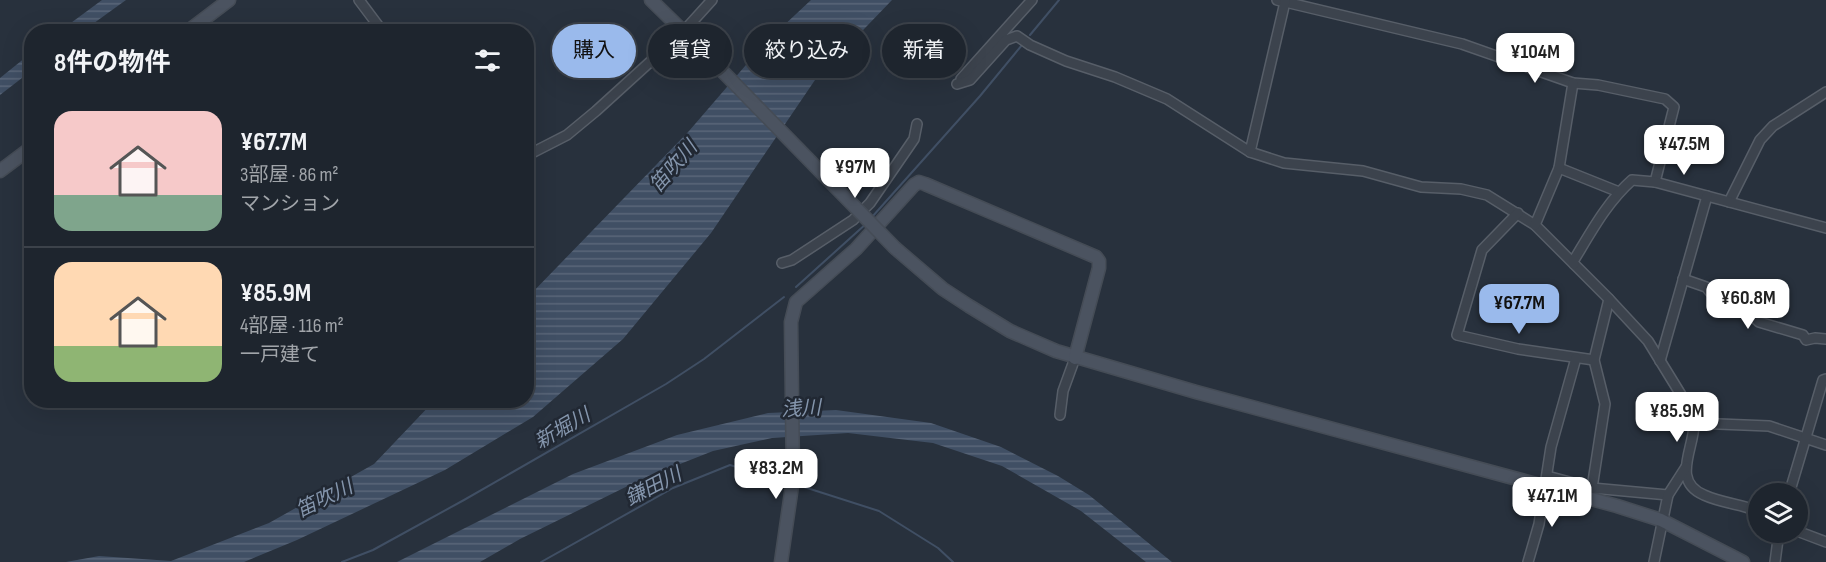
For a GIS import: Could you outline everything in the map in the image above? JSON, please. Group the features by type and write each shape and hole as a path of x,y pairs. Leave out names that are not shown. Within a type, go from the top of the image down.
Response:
{"street":[{"path":"198,24 229,0"},
{"path":"359,0 377,24"},
{"path":"651,0 676,24"},
{"path":"694,24 712,0"},
{"path":"1032,0 959,81 970,80 1006,40 1017,36 1030,45 1057,57 1167,99 1250,152 1284,163 1363,171 1421,187 1461,189 1487,195 1535,225 1648,341 1684,398 1694,423 1686,467 1691,486 1704,495 1748,508"},
{"path":"1250,152 1281,1 1462,44 1573,83 1598,85 1665,99 1674,107 1655,182"},
{"path":"534,152 567,135 648,66"},
{"path":"729,78 895,248 943,289 1033,342 1075,358 1547,481 1661,520 1743,562"},
{"path":"1535,225 1559,168 1573,83"},
{"path":"1729,202 1760,140 1773,126 1826,92"},
{"path":"782,263 792,260 853,220 870,203 914,139 917,124"},
{"path":"0,171 24,153"},
{"path":"1559,168 1619,192"},
{"path":"1574,264 1574,260 1595,225 1619,192 1632,180 1655,182 1826,228"},
{"path":"781,562 792,495 794,440 791,322 796,302 856,249 919,182 1096,257 1099,261 1075,358 1063,391 1060,415"},
{"path":"1660,361 1707,196"},
{"path":"1518,213 1482,250 1457,335 1518,349 1594,360"},
{"path":"1683,279 1706,286 1711,293 1738,303 1760,321 1803,335 1806,340 1826,339"},
{"path":"1592,488 1605,404 1594,360 1609,299"},
{"path":"1528,562 1547,481 1551,447 1576,358"},
{"path":"1792,483 1804,438 1823,380 1826,379"},
{"path":"1694,423 1769,426 1826,445"},
{"path":"1654,562 1668,495 1686,467"},
{"path":"1547,481 1668,495"},
{"path":"1808,535 1826,542"},
{"path":"1775,562 1778,543"}],"water":[{"path":"102,0 126,0 93,24 69,24"},
{"path":"811,0 892,0 869,24 785,24"},
{"path":"24,59 24,76 0,95 0,78"},
{"name":"笛吹川","path":"744,67 744,78 817,78 711,233 623,339 533,417 445,470 297,540 244,562 66,562 99,556 171,561 269,523 374,464 427,408 534,408 534,291 689,131"},
{"path":"836,410 931,423 1001,447 1058,476 1089,495 1172,562 1146,562 1081,511 1002,466 933,443 848,433 772,438 713,451 642,479 520,539 480,562 397,562 573,474 677,435 768,413"}],"waterway":[{"name":"新堀川","path":"1030,35 1059,0"},
{"name":"新堀川","path":"872,217 980,96 1022,45"},
{"name":"新堀川","path":"796,287 867,223"},
{"name":"新堀川","path":"342,562 373,550 666,384 704,359 784,297"},
{"name":"鎌田川","path":"541,562 673,488 730,465 783,481"},
{"name":"鎌田川","path":"804,487 879,511 938,548 953,562"}],"water label":[{"name":"浅川","path":"801,408"}]}
